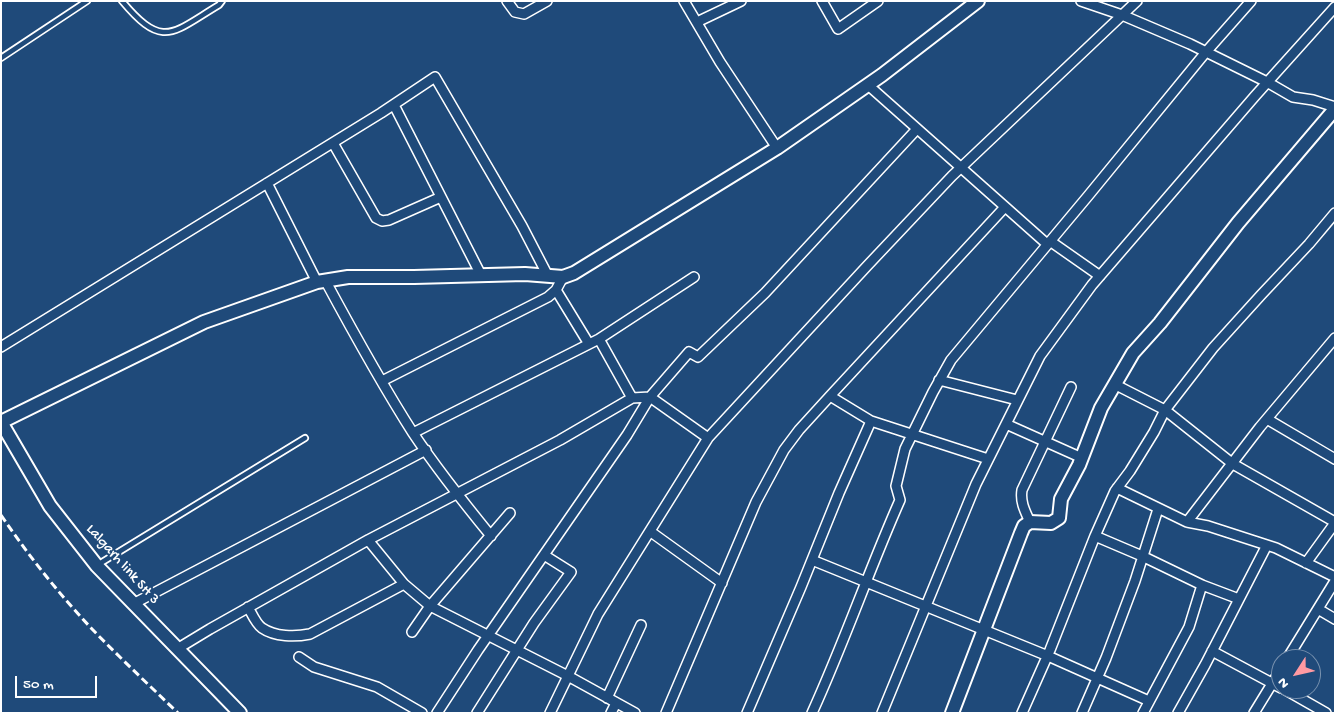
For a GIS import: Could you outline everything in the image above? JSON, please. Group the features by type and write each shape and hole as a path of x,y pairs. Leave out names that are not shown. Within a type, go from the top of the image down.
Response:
{"street":[{"path":"507,1 516,12 524,14 547,1"},
{"path":"684,1 720,62 777,148"},
{"path":"697,22 741,1"},
{"path":"822,1 838,29 878,1"},
{"path":"1,422 204,322 321,281 348,277 526,274 563,277 574,273 777,148 868,85 978,1"},
{"path":"952,713 1013,550 1024,526 1030,522 1051,523 1059,518 1061,499 1082,458 1101,408 1133,353 1160,323 1238,223 1335,108 1313,100 1293,97 1206,52 1122,15 1081,1"},
{"path":"550,713 598,614 708,438 960,168 1137,1"},
{"path":"812,713 900,500 896,486 905,449 950,360 1206,52 1251,1"},
{"path":"882,713 976,484 1040,356 1100,276 1267,82 1335,7"},
{"path":"1,347 333,143 435,77 522,226 548,276"},
{"path":"868,85 1005,207 1049,242 1100,276"},
{"path":"394,104 481,276"},
{"path":"437,713 627,436 650,398 690,352 698,357 765,293 917,129"},
{"path":"333,143 376,218 382,221 389,220 441,197"},
{"path":"267,183 321,281 413,433 456,494 491,536"},
{"path":"666,713 756,502 784,450 799,430 1005,207"},
{"path":"1022,713 1048,656 1095,536 1117,488 1154,432 1165,410 1213,348 1335,213"},
{"path":"382,381 548,297 556,290 563,277"},
{"path":"413,433 599,339 694,278"},
{"path":"556,290 589,344"},
{"path":"1187,522 1267,419 1335,338"},
{"path":"599,339 632,398"},
{"path":"939,380 1018,400"},
{"path":"1114,384 1165,410 1233,464 1335,522 1306,563"},
{"path":"1030,522 1023,508 1022,490 1070,387"},
{"path":"830,396 871,421 988,459"},
{"path":"177,649 368,540 560,440 632,398 650,398 708,438"},
{"path":"1267,419 1335,459"},
{"path":"747,713 871,421"},
{"name":"Lalgarh link SH 3","path":"1,422 50,506 97,566 240,713"},
{"path":"1006,424 1082,458"},
{"path":"133,604 426,450"},
{"path":"1117,488 1187,522 1208,526 1267,545 1335,577"},
{"path":"1082,713 1135,581 1158,509"},
{"path":"412,632 430,606 510,512"},
{"path":"651,532 722,583"},
{"path":"1095,536 1202,585 1239,599"},
{"path":"368,540 404,584 430,606 568,676 635,713"},
{"path":"1178,713 1267,545"},
{"path":"477,713 516,650 571,572 544,555"},
{"path":"812,560 1098,677 1149,702"},
{"path":"1293,649 1335,581"},
{"path":"248,607 260,627 271,632 301,636 310,634 404,584"},
{"path":"1143,713 1189,627 1202,585"},
{"path":"1318,609 1335,619"},
{"path":"611,713 612,700 640,625"},
{"path":"1212,651 1271,682"},
{"path":"299,657 314,667 377,687 422,713"},
{"path":"1254,713 1271,685"},
{"path":"1301,699 1326,713"}],"lane":[{"path":"1,58 87,1"},
{"path":"122,1 150,29 159,33 174,32 219,5 222,1"},
{"path":"97,566 304,438"}],"railway":[{"path":"1,515 44,574 80,616 178,713"}]}
